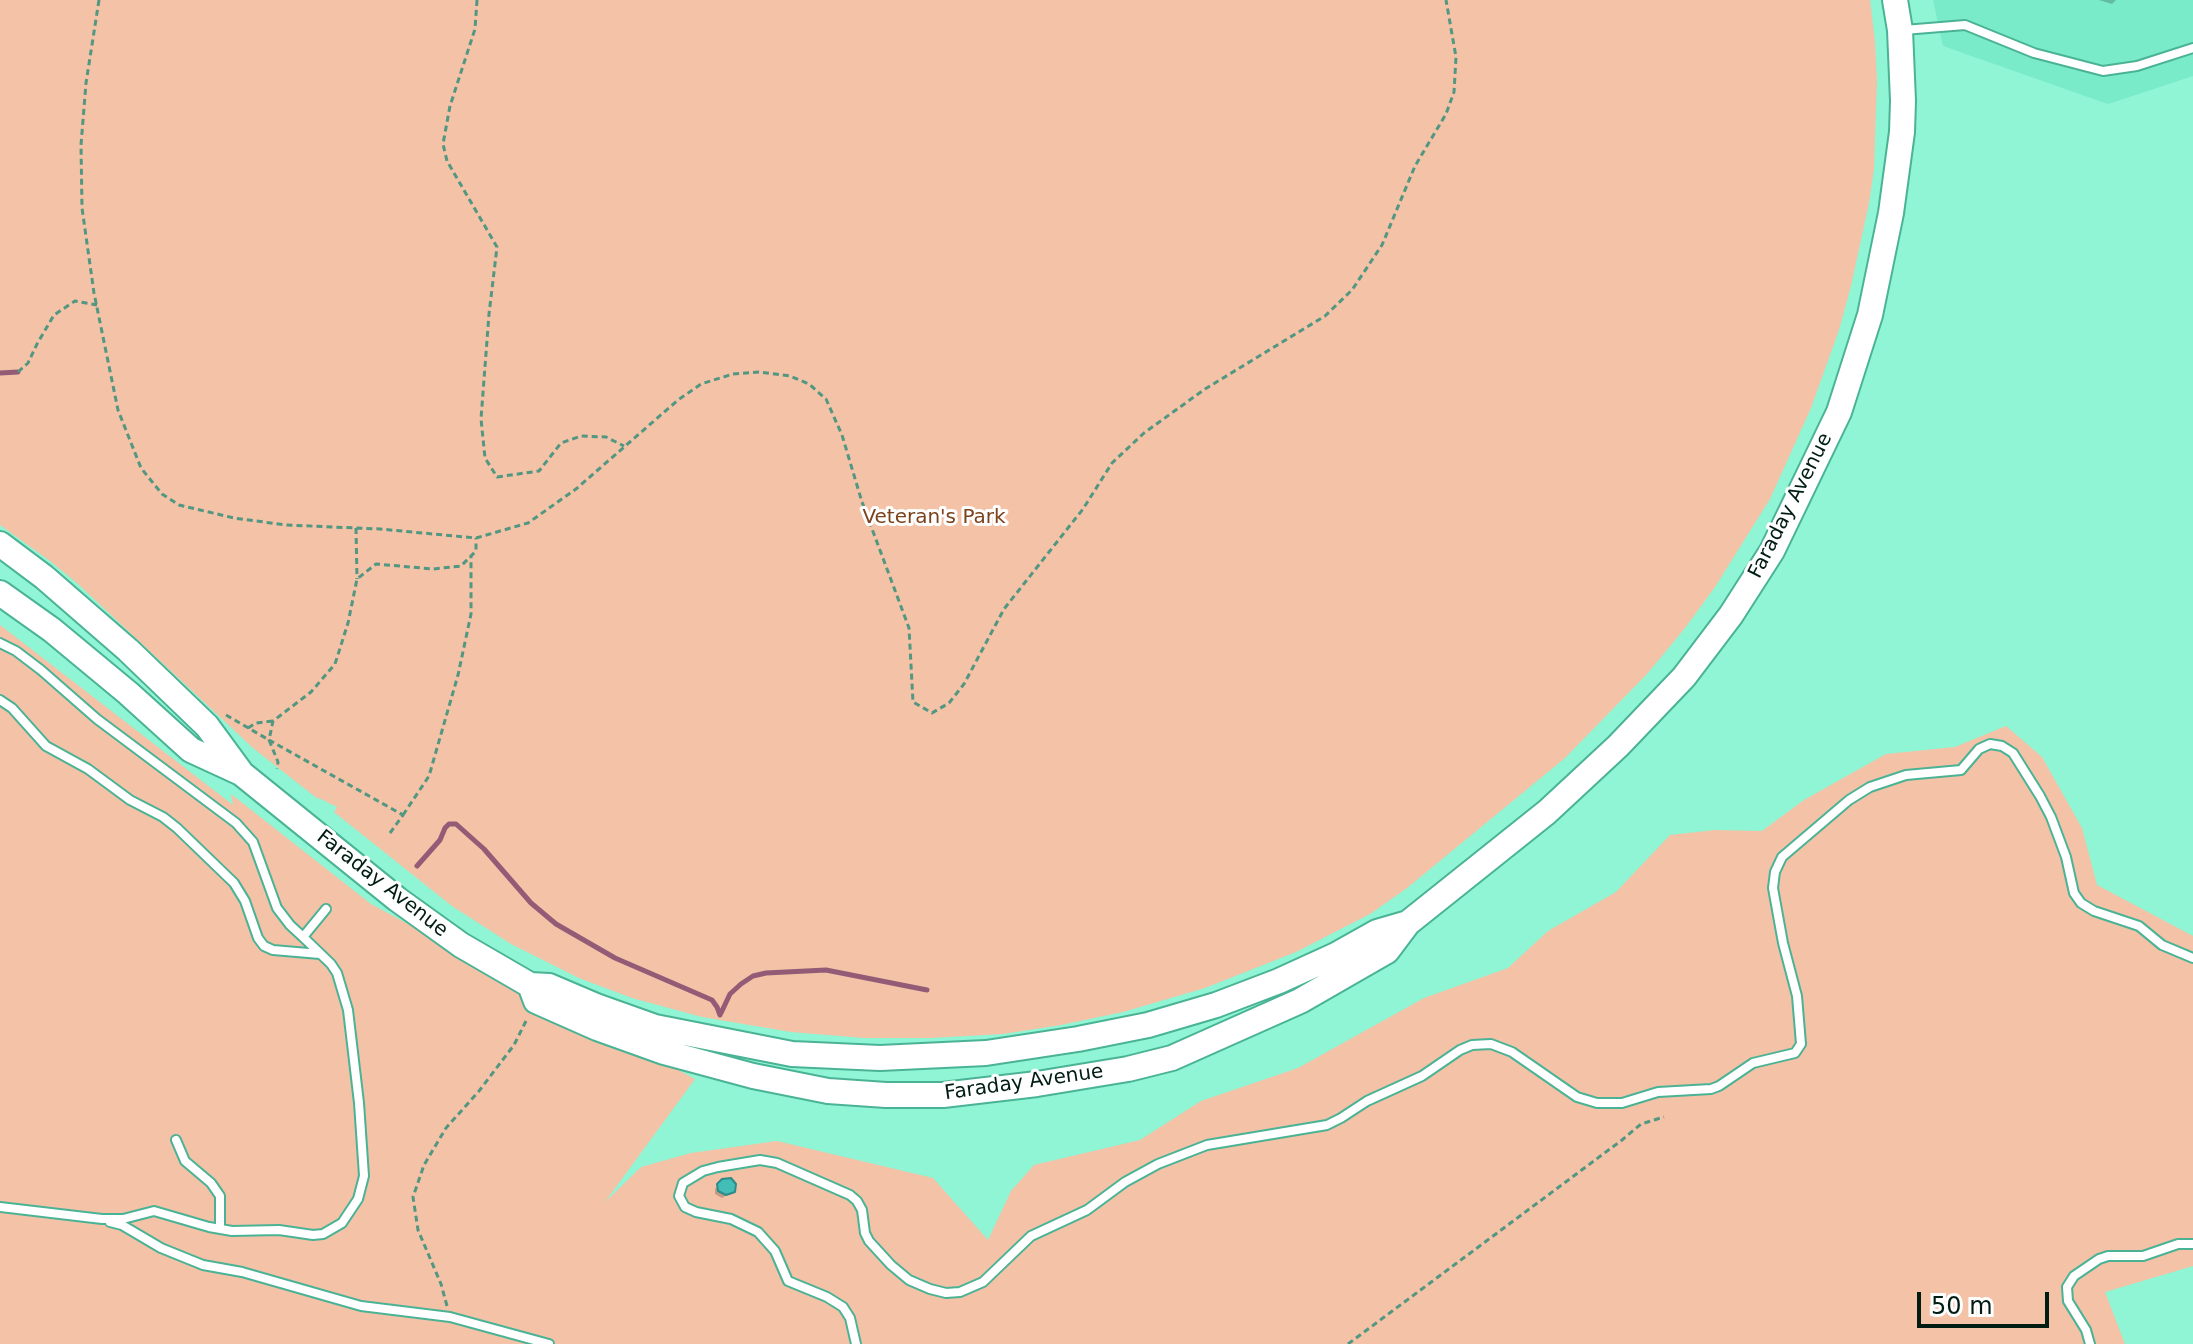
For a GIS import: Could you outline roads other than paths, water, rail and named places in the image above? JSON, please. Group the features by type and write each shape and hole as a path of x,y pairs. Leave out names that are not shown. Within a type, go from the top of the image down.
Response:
{"main road":[{"name":"Faraday Avenue","path":"0,593 52,630 191,750 241,773 397,899 461,945 533,993 597,1028 664,1052 753,1076 828,1091 886,1095 973,1093 1128,1069 1172,1058 1312,994 1387,951 1408,923 1547,812 1618,746 1684,677 1731,615 1772,551 1839,412 1870,315 1891,213 1902,132 1900,30 1895,0"},
{"name":"Faraday Avenue","path":"0,544 44,577 128,650 207,726 241,773"},
{"name":"Faraday Avenue","path":"533,993 549,986 655,1027 792,1054 880,1058 986,1053 1148,1025 1216,1005 1279,981 1377,932 1408,923"}],"lane":[{"path":"1900,30 1965,25 2034,53 2103,71 2137,66 2193,48"},
{"path":"0,643 41,670 97,719 236,823 253,842 277,908 337,973 348,1010 364,1176 358,1199 342,1223 323,1234 313,1235 279,1230 232,1231 154,1211 123,1219 102,1219 0,1207"},
{"path":"0,700 12,708 46,746 88,769 130,800 155,812 177,828 234,883 264,946 273,950 321,954"},
{"path":"856,1344 850,1318 843,1307 788,1281 772,1246 752,1228 685,1207 679,1196 683,1183 703,1171 718,1167 760,1160 777,1163 850,1195 857,1201 869,1241 909,1280 946,1293 960,1292 983,1282 1023,1241 1087,1210 1125,1182 1158,1164 1207,1145 1327,1125 1367,1101 1422,1076 1472,1045 1491,1044 1512,1052 1577,1097 1597,1103 1622,1103 1658,1092 1711,1089 1753,1063 1795,1053 1801,1044 1797,996 1773,888 1775,872 1782,857 1849,800 1870,787 1906,775 1961,770 1979,749 1990,744 2002,746 2013,753 2040,796 2066,857 2071,886 2081,903 2094,911 2139,926 2162,945 2193,958"},
{"path":"303,937 326,909"},
{"path":"176,1140 185,1161 211,1183 220,1196 220,1229"},
{"path":"102,1219 122,1225 161,1248 203,1265 242,1272 361,1306 450,1317 549,1344"},
{"path":"2090,1344 2086,1330 2068,1301 2067,1287 2074,1276 2108,1256 2143,1256 2178,1244 2193,1244"}],"waterway":[{"path":"0,373 18,372"},
{"path":"417,866 440,840 445,828 456,824 484,849 531,903 556,924 615,958 712,1000 720,1015"},
{"path":"721,1013 730,994 741,984 753,976 766,973 826,970 927,990"}],"park label":[{"name":"Veteran's Park","path":"934,518"}]}
